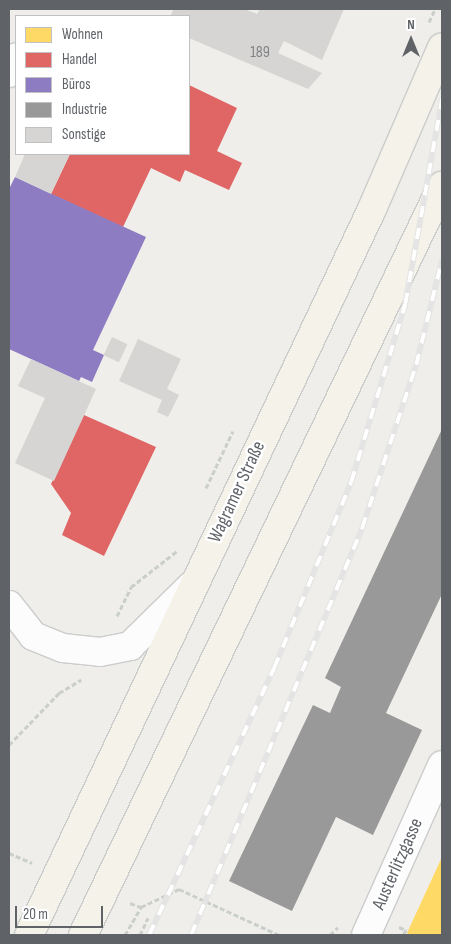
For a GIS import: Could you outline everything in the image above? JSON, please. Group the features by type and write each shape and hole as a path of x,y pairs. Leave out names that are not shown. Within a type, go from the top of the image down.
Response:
{"main road":[{"name":"Wagramer Straße","path":"29,935 372,209 435,37"},
{"path":"83,935 442,186"}],"street":[{"path":"9,73 15,59"},
{"path":"9,605 33,636 62,648 100,652 130,646 143,637 198,577"},
{"name":"Austerlitzgasse","path":"366,935 442,765"}],"path":[{"path":"435,9 435,37"},
{"path":"202,496 235,426"},
{"path":"9,745 59,693 84,679 100,652 131,587 178,550 182,541"},
{"path":"9,853 36,864"},
{"path":"125,935 141,907 179,889 279,935"},
{"path":"140,935 148,918"}],"building: Wohnen":[{"path":"442,857 442,935 410,935 407,933"}],"building: Handel":[{"path":"190,85 237,108 217,151 242,163 229,190 185,170 180,182 151,168 123,227 51,194 70,155 190,155"},
{"path":"84,415 156,447 104,556 62,535 71,513 51,484"}],"building: Büros":[{"path":"15,177 146,237 93,350 104,355 92,382 81,377 79,381 9,349 9,189"}],"building: Industrie":[{"path":"442,429 442,594 386,713 422,730 373,835 336,817 292,911 229,881 313,705 330,713 341,687 325,678"}],"building: Sonstige":[{"path":"174,9 244,9 257,14 260,9 344,9 322,60 284,41 278,53 322,73 308,89 190,38 190,15 171,15"},
{"path":"25,155 70,155 51,194 15,177"},
{"path":"112,337 127,344 119,362 104,355"},
{"path":"138,339 181,359 167,389 179,395 168,417 157,412 162,400 119,381"},
{"path":"31,359 96,389 54,481 15,463 45,398 18,386"}],"railway":[{"path":"149,935 274,668 351,482 405,304 442,99"},
{"path":"191,935 362,528 416,365 442,259"}]}
